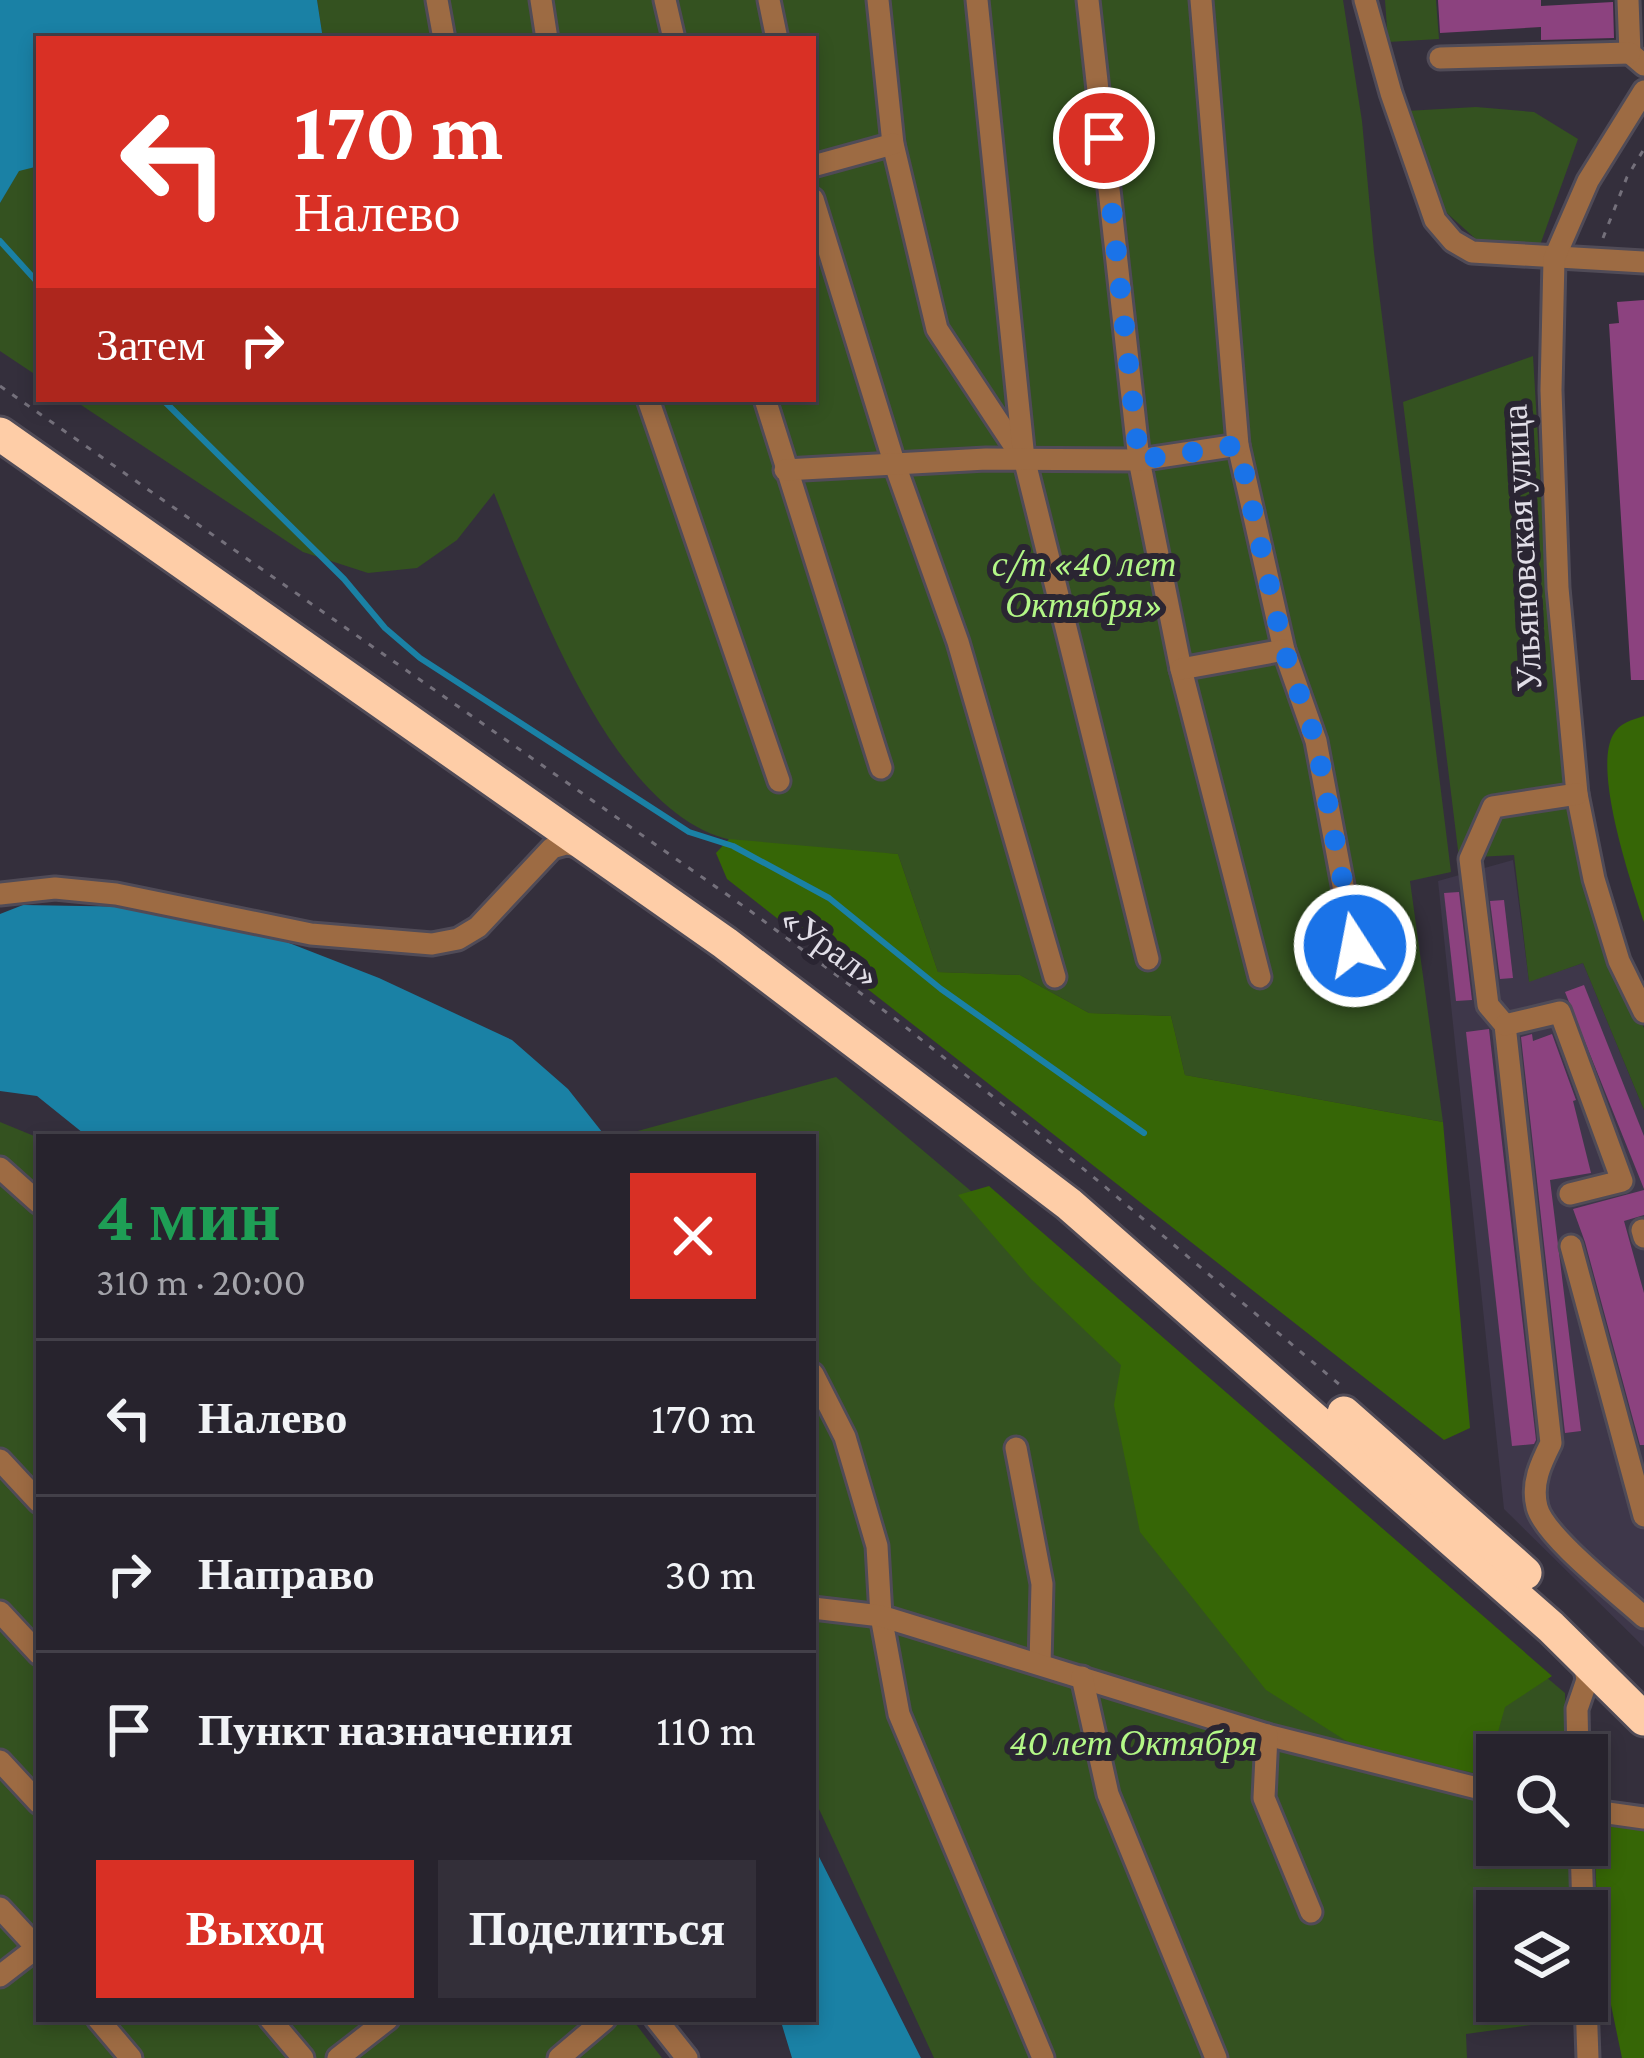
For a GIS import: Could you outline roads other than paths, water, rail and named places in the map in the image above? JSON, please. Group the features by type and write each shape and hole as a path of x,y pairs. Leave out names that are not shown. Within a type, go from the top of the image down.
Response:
{"highway":[{"name":"«Урал»","path":"0,408 888,1036 1132,1231 1430,1487 1558,1619"},
{"name":"«Урал»","path":"0,434 876,1054 1069,1204 1558,1619"},
{"path":"1558,1619 1581,1655 1632,1690"},
{"path":"1558,1619 1632,1690 1644,1719"}],"street":[{"path":"437,0 443,36"},
{"path":"541,0 547,36"},
{"path":"665,0 673,36"},
{"path":"769,0 776,36"},
{"path":"878,0 893,144 937,328 1024,462"},
{"path":"977,0 1024,462 1148,959"},
{"path":"1088,0 1139,460 1181,669 1260,977"},
{"path":"1201,0 1238,445 1284,650 1316,741 1362,987"},
{"path":"1365,0 1391,94 1435,220 1453,241 1472,252 1644,262"},
{"path":"1440,58 1637,59 1628,0"},
{"name":"Ульяновская улица","path":"1644,91 1588,181 1554,259 1551,389 1558,588 1577,794 1606,920 1619,961 1644,1012"},
{"path":"816,165 893,144"},
{"path":"816,209 894,462 958,642 1055,977"},
{"path":"649,402 779,781"},
{"path":"766,402 881,768"},
{"path":"785,470 986,459 1139,460 1238,445"},
{"path":"1181,669 1284,650"},
{"path":"1577,794 1492,807 1470,859 1488,1005 1505,1025 1551,1443 1536,1472 1537,1507 1549,1530 1644,1617"},
{"path":"520,799 532,813 539,833 534,863"},
{"path":"0,894 56,887 116,894 311,934 432,944 458,939 478,927 534,863 558,845 592,850"},
{"path":"1505,1025 1560,1012 1622,1181 1570,1194"},
{"path":"0,1168 36,1200"},
{"path":"1571,1246 1644,1516"},
{"path":"816,1380 844,1437 878,1546 881,1616 899,1714 1043,2058"},
{"path":"1016,1448 1042,1584 1040,1664"},
{"path":"0,1460 36,1499"},
{"path":"816,1608 881,1616 1267,1735 1476,1788"},
{"path":"0,1612 36,1651"},
{"path":"1579,1734 1580,1702 1588,1680 1581,1655"},
{"path":"1082,1677 1108,1794 1216,2058"},
{"path":"1580,1702 1600,1688 1632,1690"},
{"path":"1267,1735 1264,1798 1311,1912"},
{"path":"0,1761 36,1800"},
{"path":"1608,1813 1644,1818"},
{"path":"0,1908 36,1946"},
{"path":"0,1976 36,1949"},
{"path":"101,2022 131,2058"},
{"path":"273,2022 303,2058"},
{"path":"338,2058 384,2022"},
{"path":"559,2058 601,2022"},
{"path":"658,2022 687,2058"},
{"path":"1587,2022 1588,2058"}],"water":[{"path":"0,0 317,0 323,36 36,36 36,167 19,171 0,203"},
{"path":"23,905 140,907 266,934 379,978 512,1040 568,1089 604,1134 84,1134 37,1096 0,1091 0,914"},
{"path":"816,1851 921,2058 792,2058 782,2025 771,2022 816,2022"}],"waterway":[{"path":"0,241 36,281"},
{"path":"165,402 344,579 385,628 420,658 689,832 733,846 829,898 941,989 1144,1133"}],"park label":[{"name":"с/т «40 лет Октября»","path":"1084,584"},
{"name":"40 лет Октября","path":"1133,1742"}]}
